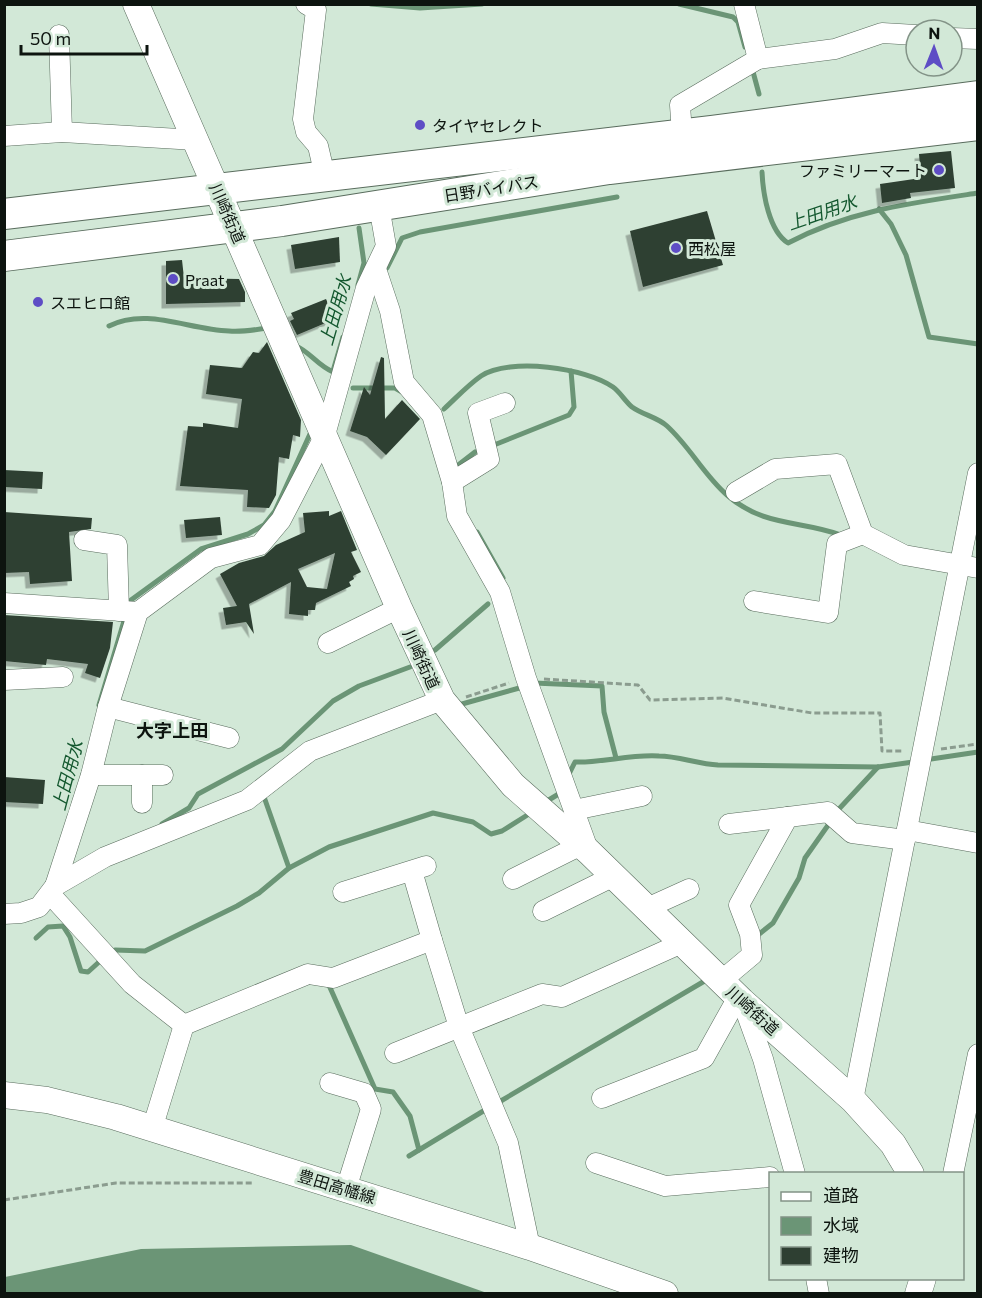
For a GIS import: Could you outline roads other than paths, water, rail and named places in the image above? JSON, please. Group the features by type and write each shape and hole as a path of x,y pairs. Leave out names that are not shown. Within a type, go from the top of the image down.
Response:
{"highway":[{"name":"日野バイパス","path":"4,214 682,134 978,96"},
{"name":"日野バイパス","path":"4,256 234,228 609,169 978,125"}],"main road":[{"name":"川崎街道","path":"136,4 399,608 442,700 513,785 585,848 734,993 853,1100 893,1144 910,1172"},
{"name":"豊田高幡線","path":"4,1095 80,1108 152,1129 530,1247 665,1293"}],"street":[{"path":"306,4 316,10 303,119 306,132 318,146 325,176"},
{"path":"744,4 758,59"},
{"path":"682,134 680,105 758,59 835,49 882,33 904,35"},
{"path":"59,35 62,132"},
{"path":"4,136 62,132 196,140"},
{"path":"4,603 128,611 211,558 260,545 281,520 325,435 366,288 386,246 380,206"},
{"path":"376,268 390,311 404,382 432,415 452,482 457,516 500,592 526,678 574,810 585,848 513,879"},
{"path":"452,482 489,459 478,413 505,403"},
{"path":"736,492 775,469 837,464 863,534 904,555 969,567"},
{"path":"853,1100 923,752 969,567 978,473"},
{"path":"754,601 828,613 837,544 863,534"},
{"path":"53,890 91,775 128,611 117,545 84,540"},
{"path":"328,643 399,608"},
{"path":"4,680 63,677"},
{"path":"4,914 21,913 39,907 53,890 105,856 247,800 309,751 442,700"},
{"path":"108,707 229,738"},
{"path":"91,775 163,775"},
{"path":"141,775 142,803"},
{"path":"574,810 642,795"},
{"path":"729,824 828,812 852,832 978,843"},
{"path":"602,1098 704,1058 752,955 750,934 739,905 788,817"},
{"path":"343,892 419,868 432,940 459,1027 508,1143 530,1247"},
{"path":"543,911 614,876"},
{"path":"647,908 689,889"},
{"path":"53,890 132,984 184,1025"},
{"path":"184,1025 308,974 333,978 432,940"},
{"path":"395,1053 542,994 562,997 682,943"},
{"path":"734,993 763,1059 795,1172"},
{"path":"152,1129 184,1025"},
{"path":"953,1172 973,1103 978,1054"},
{"path":"330,1083 364,1093 371,1109 346,1189"},
{"path":"596,1163 665,1186 769,1177"}],"water":[{"path":"351,1245 487,1293 5,1293 5,1277 141,1249"}],"waterway":[{"name":"上田用水","path":"371,4 420,8 482,4"},
{"name":"上田用水","path":"679,4 733,17 738,22 745,47"},
{"name":"上田用水","path":"752,68 759,94"},
{"name":"上田用水","path":"762,172 768,211 776,230 788,243 811,232 857,216 904,205 978,193"},
{"path":"387,268 402,238 420,232 617,197"},
{"path":"879,209 891,224 906,255 929,337 978,344"},
{"name":"上田用水","path":"358,285 364,263 359,228"},
{"path":"109,326 123,321 153,319 214,330 244,331 267,328"},
{"name":"上田用水","path":"333,371 343,337"},
{"path":"296,346 333,372"},
{"path":"444,409 481,376 494,370 510,367 548,367 601,380 618,391 632,407 667,426 719,487 741,505 768,518 841,535"},
{"path":"494,445 569,415 574,407 571,371"},
{"path":"353,388 395,388 402,392"},
{"name":"上田用水","path":"131,600 201,549 248,534 264,525 275,511 310,434"},
{"path":"453,469 475,452"},
{"path":"477,532 503,578"},
{"path":"435,650 488,604"},
{"name":"上田用水","path":"99,705 124,621"},
{"path":"162,824 189,808 198,794 282,749 333,701 359,686 410,667"},
{"path":"534,683 602,686 604,712 616,758"},
{"path":"462,704 523,687"},
{"path":"931,759 978,752"},
{"path":"568,776 575,762 648,756 666,756 718,765 878,767 913,762"},
{"path":"838,810 878,767"},
{"path":"547,801 562,792"},
{"path":"263,794 289,868"},
{"path":"115,950 145,951 237,906 259,893 289,868 329,847 433,813 473,822 491,834 502,831 529,814"},
{"path":"758,935 773,923 799,878 805,858 831,821"},
{"path":"36,938 48,927 63,926 70,937 81,971 88,972 99,962"},
{"path":"499,1102 708,979"},
{"path":"328,983 375,1089 393,1092 410,1116 419,1150"},
{"path":"409,1156 485,1110"}],"place":[{"name":"タイヤセレクト","path":"420,125"},
{"name":"ファミリーマート","path":"939,170"},
{"name":"西松屋","path":"676,248"},
{"name":"Praat","path":"173,279"},
{"name":"スエヒロ館","path":"38,302"}],"district":[{"name":"大字上田","path":"172,730"}]}
